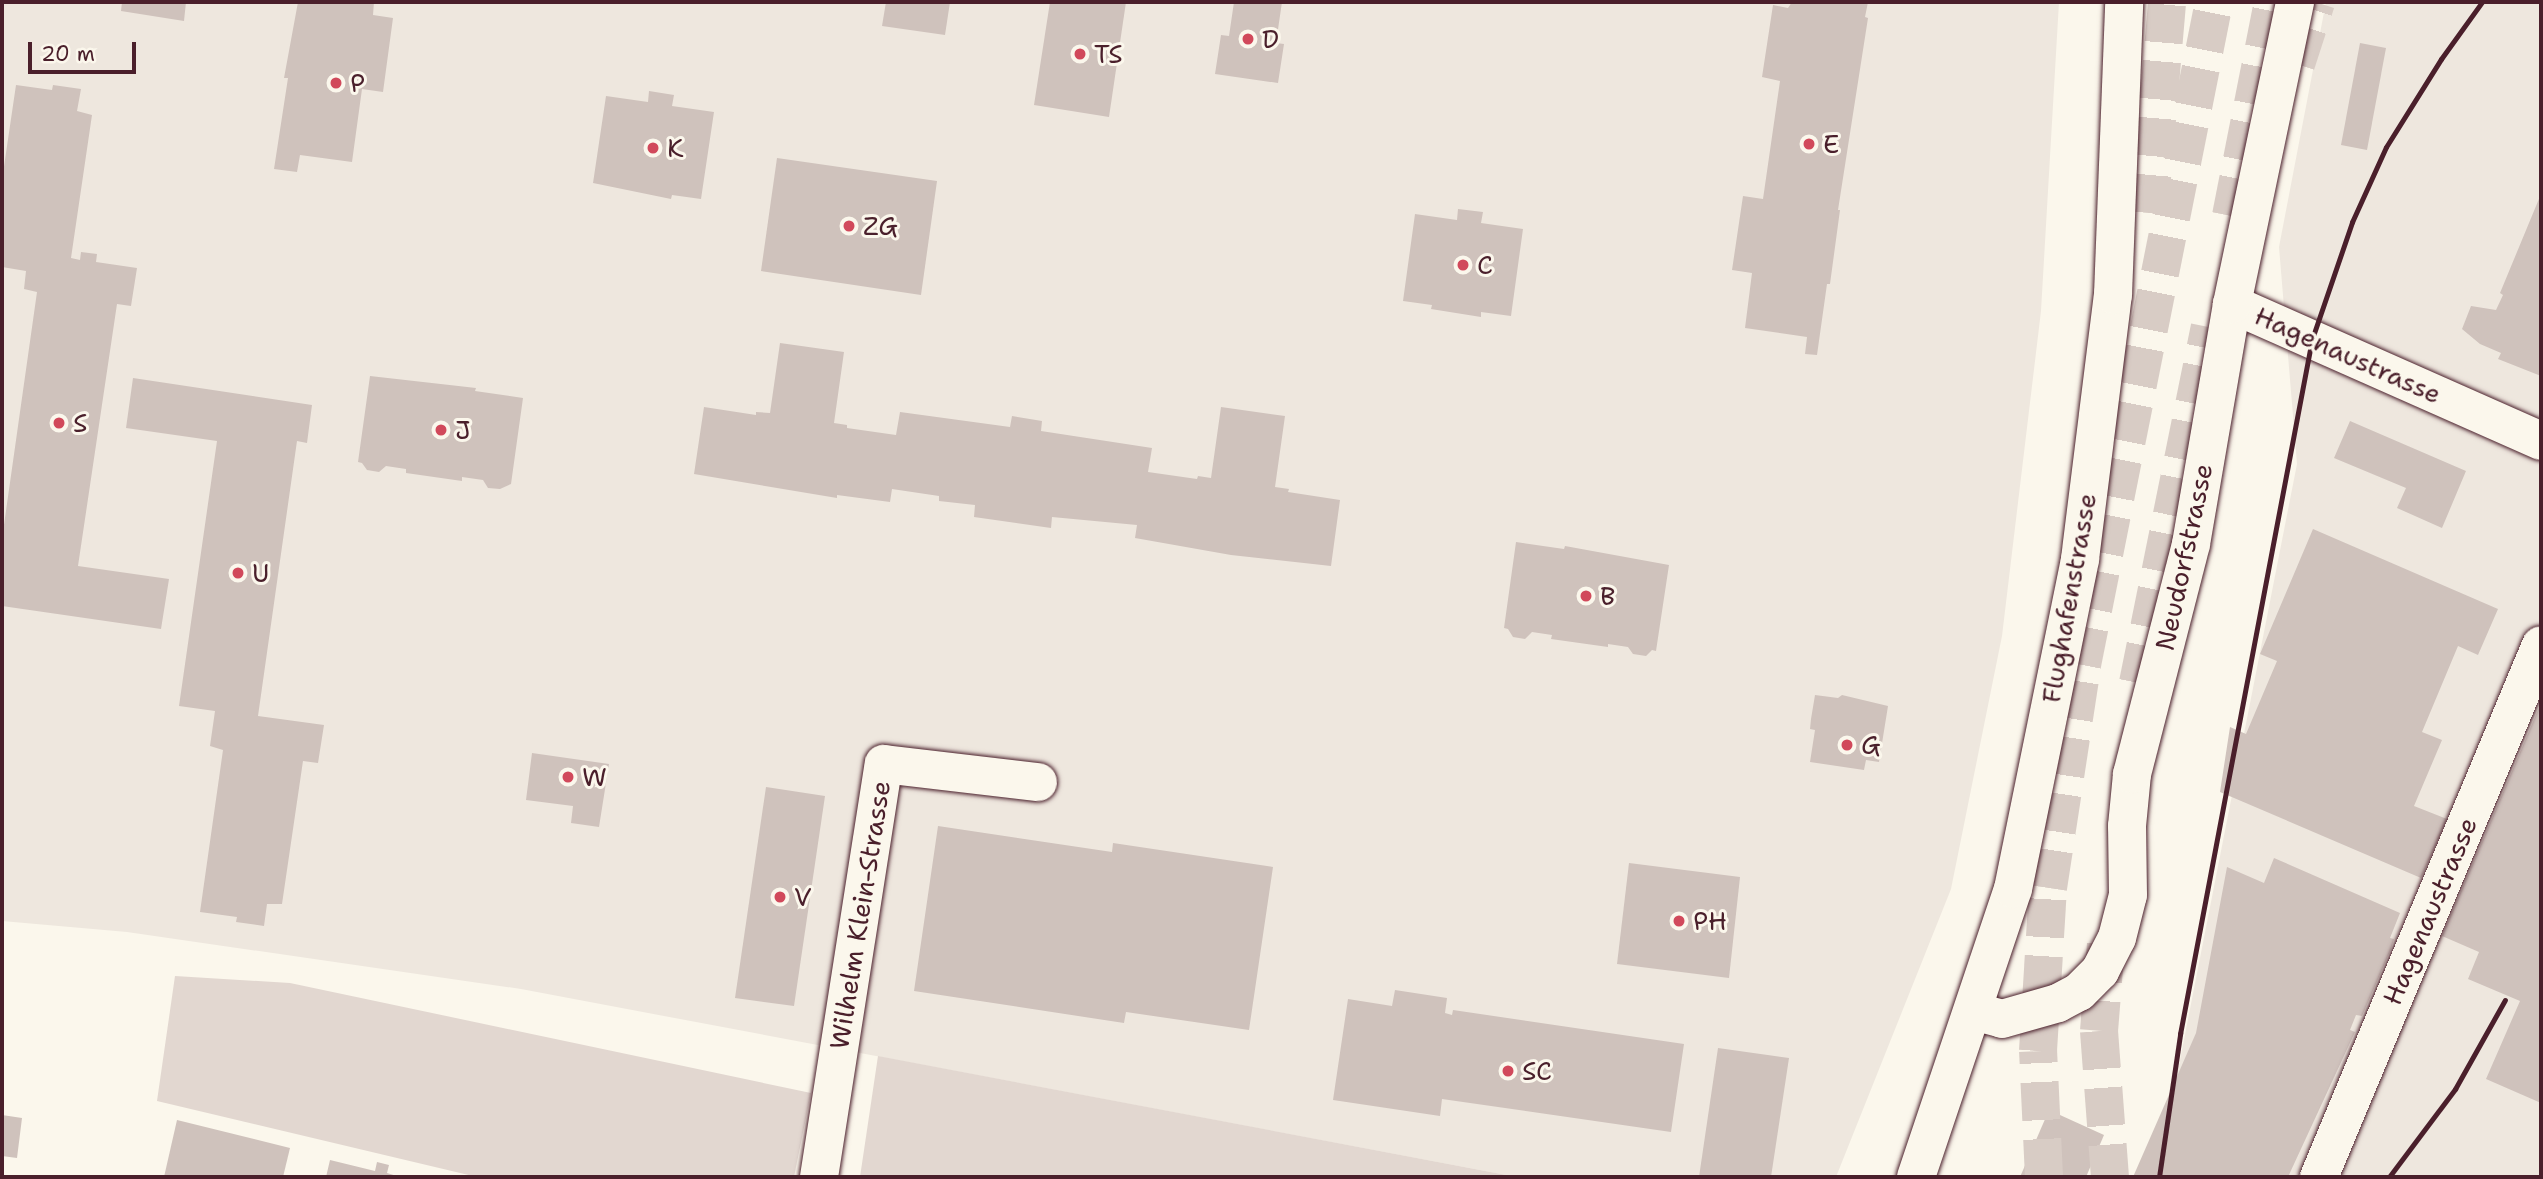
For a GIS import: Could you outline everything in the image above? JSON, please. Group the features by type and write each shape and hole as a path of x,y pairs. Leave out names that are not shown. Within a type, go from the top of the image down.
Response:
{"street":[{"name":"Flughafenstrasse","path":"1916,1177 2012,889 2080,559 2113,295 2124,2"},
{"name":"Neudorfstrasse","path":"1973,1011 2002,1019 2039,1011 2079,992 2100,971 2117,938 2128,895 2127,826 2133,774 2191,544 2232,304 2295,2"},
{"name":"Hagenaustrasse","path":"2232,304 2541,441"},
{"name":"Hagenaustrasse","path":"2319,1177 2541,645"},
{"name":"Wilhelm Klein-Strasse","path":"819,1177 884,764 1038,782"}],"shaded area":[{"path":"2,2 2059,2 2041,311 2002,636 1951,889 1836,1177 1517,1177 521,989 127,932 2,921"},
{"path":"2326,2 2541,2 2541,1177 2157,1177 2297,464 2279,247"},
{"path":"175,976 290,983 811,1093 794,1177 477,1177 157,1101"},
{"path":"878,1056 1517,1177 860,1177"}],"building":[{"path":"122,2 186,2 184,21 121,11"},
{"name":"P","path":"298,2 374,2 373,15 393,18 383,92 362,89 352,162 300,155 297,172 274,169 288,78 284,78"},
{"path":"886,2 950,2 945,35 882,26"},
{"name":"TS","path":"1050,2 1126,2 1109,117 1034,105"},
{"name":"D","path":"1234,2 1282,2 1276,43 1284,44 1278,83 1215,74 1221,35 1229,36"},
{"name":"E","path":"1792,2 1868,2 1865,17 1868,18 1838,210 1830,284 1827,284 1817,355 1805,354 1807,337 1745,328 1752,273 1732,270 1743,196 1763,199 1780,81 1762,77 1773,5 1788,8"},
{"path":"2360,43 2386,48 2367,150 2341,145"},
{"name":"S","path":"16,85 52,90 53,85 81,89 77,111 92,115 71,258 80,260 81,252 97,254 96,262 137,268 131,306 117,304 78,566 169,579 161,629 2,606 2,539 37,292 24,289 26,271 2,267 2,180"},
{"name":"K","path":"649,91 674,95 672,106 714,112 701,199 672,195 671,199 593,183 606,96 648,102"},
{"name":"ZG","path":"777,158 937,181 921,295 761,271"},
{"path":"2541,194 2541,376 2498,359 2501,353 2480,344 2462,329 2471,306 2496,310 2503,295 2500,293"},
{"name":"C","path":"1458,209 1483,212 1481,223 1523,229 1511,316 1481,312 1481,317 1431,309 1432,305 1403,301 1415,214 1457,220"},
{"path":"780,343 844,352 834,423 847,425 847,428 896,435 900,412 1010,427 1012,416 1042,421 1041,431 1152,448 1148,472 1197,479 1198,476 1211,478 1221,407 1285,416 1275,487 1289,489 1288,492 1340,500 1331,566 1231,555 1135,538 1137,525 1052,517 1051,528 974,517 975,505 939,501 939,496 892,489 890,502 837,495 837,498 694,474 704,407 756,415 756,412 770,413"},
{"name":"J","path":"370,376 476,388 475,391 523,398 511,484 500,489 488,488 483,480 462,477 462,481 406,473 406,469 386,466 379,472 367,470 358,462"},
{"name":"U","path":"133,378 312,405 307,443 297,441 258,716 324,725 318,763 303,761 282,904 267,904 264,926 236,922 237,917 200,912 223,750 210,746 215,711 179,706 217,441 126,428"},
{"path":"2350,421 2466,471 2442,528 2397,508 2406,488 2334,458"},
{"path":"2313,529 2498,609 2478,655 2458,646 2422,732 2442,740 2414,806 2447,819 2421,878 2220,792 2230,727 2246,734 2277,661 2260,654"},
{"name":"B","path":"1516,542 1564,549 1565,546 1669,565 1656,651 1652,650 1646,656 1633,654 1628,647 1551,639 1552,635 1532,632 1525,639 1513,637 1508,629 1504,628"},
{"name":"G","path":"1815,695 1838,698 1842,695 1888,706 1879,762 1866,760 1864,770 1810,762 1815,730 1810,729"},
{"path":"2541,703 2541,1103 2486,1079 2520,1001 2468,979 2479,952 2442,936"},
{"name":"W","path":"532,753 609,764 599,827 571,823 573,806 526,800"},
{"name":"V","path":"766,787 825,796 794,1006 735,998"},
{"path":"938,826 1112,852 1113,843 1273,867 1249,1030 1126,1012 1124,1023 914,991"},
{"path":"2274,858 2400,913 2390,938 2394,939 2391,949 2362,1016 2356,1015 2350,1030 2355,1032 2288,1177 2133,1177 2196,1033 2227,867 2264,883"},
{"name":"PH","path":"1629,863 1740,877 1729,978 1617,964"},
{"name":"SC","path":"1395,990 1447,998 1445,1013 1452,1015 1453,1010 1684,1044 1671,1132 1442,1099 1440,1116 1333,1100 1348,999 1392,1006"},
{"path":"1718,1048 1789,1058 1771,1177 1699,1177"},
{"path":"2049,1110 2104,1135 2086,1177 2020,1177"},
{"path":"2,1115 22,1118 17,1158 2,1156"},
{"path":"177,1120 290,1148 283,1177 164,1177"},
{"path":"330,1160 375,1171 377,1162 389,1165 387,1173 400,1177 326,1177"}],"tunnel":[{"path":"2149,213 2167,2"},
{"path":"2044,1177 2038,1051 2048,888 2082,665 2214,2"},
{"path":"2231,216 2273,2"},
{"path":"2296,64 2316,2"},
{"path":"2138,683 2210,327"},
{"path":"2106,944 2099,1031 2110,1177"}],"railway":[{"path":"2159,1177 2180,1034 2312,339 2352,222 2386,147 2441,59 2482,2"},
{"path":"2389,1177 2455,1089 2505,1000"}],"place":[{"name":"D","path":"1248,39"},
{"name":"TS","path":"1080,54"},
{"name":"P","path":"336,83"},
{"name":"E","path":"1809,144"},
{"name":"K","path":"653,148"},
{"name":"ZG","path":"849,226"},
{"name":"C","path":"1463,265"},
{"name":"S","path":"59,423"},
{"name":"J","path":"441,430"},
{"name":"U","path":"238,573"},
{"name":"B","path":"1586,596"},
{"name":"G","path":"1847,745"},
{"name":"W","path":"568,777"},
{"name":"V","path":"780,897"},
{"name":"PH","path":"1679,921"},
{"name":"SC","path":"1508,1071"}]}
